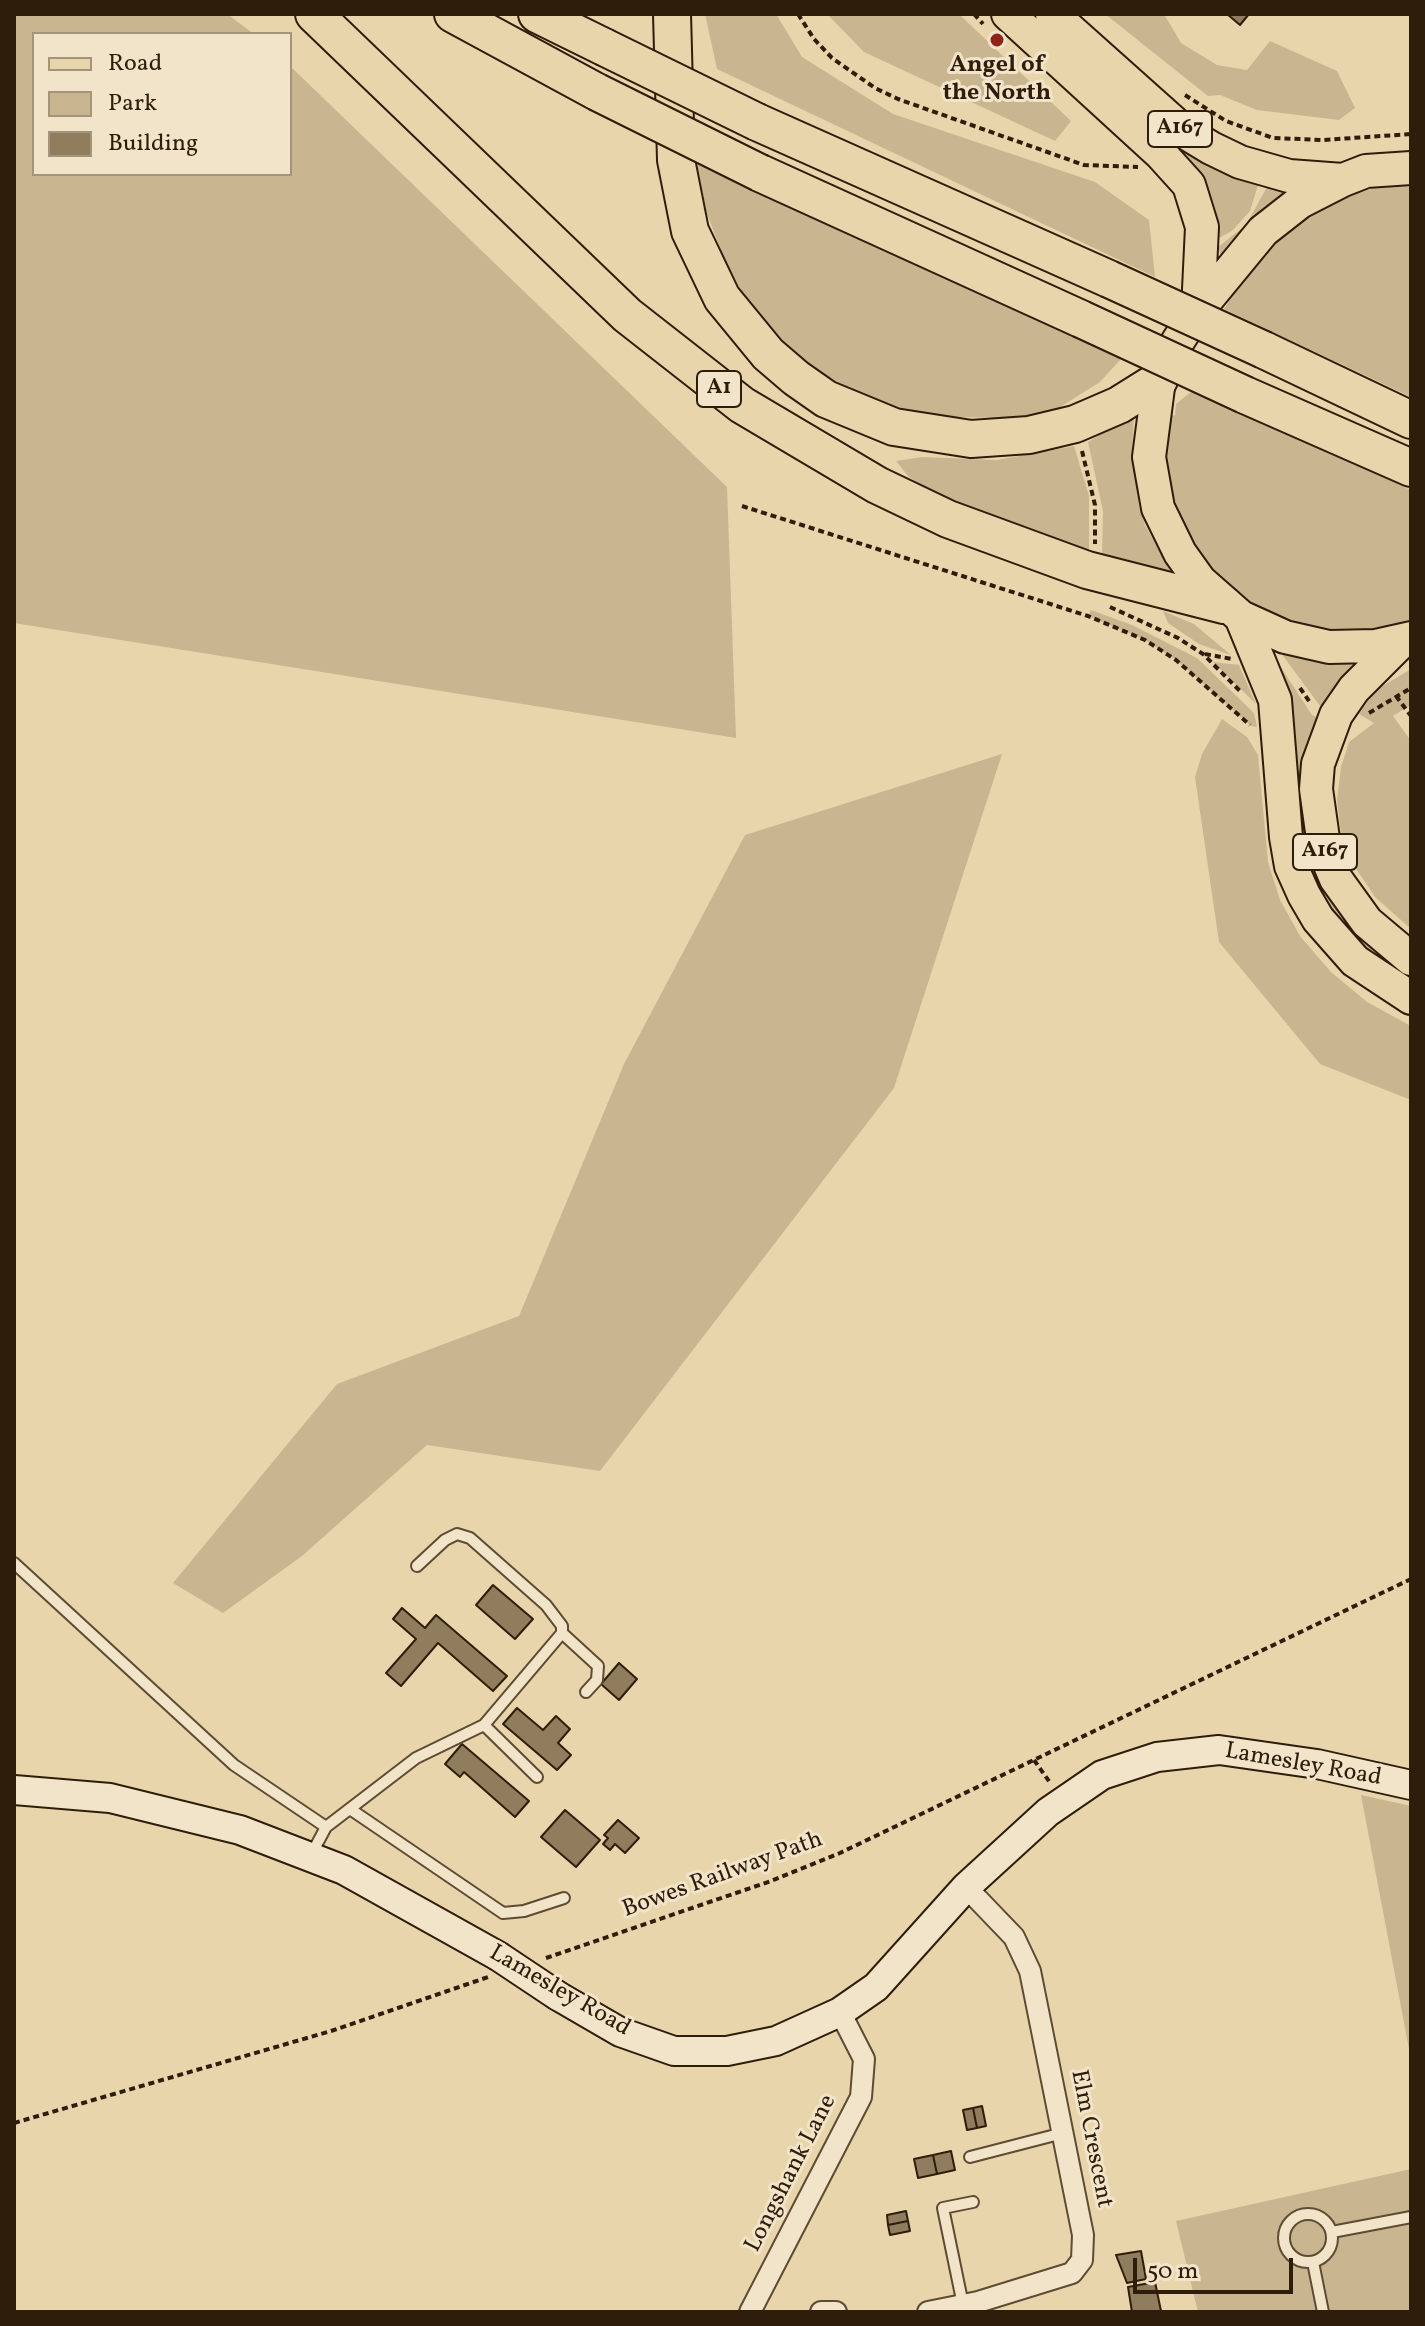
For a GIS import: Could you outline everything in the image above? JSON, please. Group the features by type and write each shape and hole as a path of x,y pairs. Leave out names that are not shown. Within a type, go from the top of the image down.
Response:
{"highway":[{"name":"A1","path":"314,14 627,315 682,362 754,413 877,485 948,519 1087,570 1232,611"},
{"path":"453,14 597,92 760,173 1411,468"},
{"path":"537,14 757,122 1109,279 1411,420"},
{"name":"A1","path":"672,14 676,160 690,231 704,265 729,308 768,354 796,378 826,399 894,427 971,439 1029,435 1075,424 1119,405 1159,380"}],"main road":[{"name":"A167","path":"1008,14 1161,154 1189,185 1202,227 1198,310"},
{"name":"A167","path":"1052,14 1183,131 1211,148 1240,162 1289,176 1343,180"},
{"name":"A167","path":"1409,168 1366,171 1343,180 1300,202 1263,231 1198,310 1159,380 1149,457 1158,508 1180,553 1232,611 1275,700 1286,837 1291,866 1304,895 1318,919 1355,961 1411,998"},
{"name":"A167","path":"1232,611 1285,637 1329,647 1354,648 1406,640"},
{"name":"A167","path":"1406,640 1354,689 1336,715 1318,764 1316,789 1325,853 1336,879 1367,922 1411,959"}],"street":[{"name":"Lamesley Road","path":"14,1790 110,1798 240,1830 311,1855 495,1966 558,1996 620,2032 674,2051 727,2051 776,2041 840,2012 876,1987 966,1887 1068,1798 1102,1775 1157,1757 1219,1750 1317,1764 1411,1785"},
{"name":"Elm Crescent","path":"928,2312 963,2305 1008,2302 1072,2273 1082,2260 1083,2235 1030,1971 1014,1937 966,1887"},
{"name":"Longshank Lane","path":"750,2312 861,2097 864,2059 840,2012"},
{"path":"821,2312 836,2312"}],"lane":[{"path":"311,1855 326,1827 416,1758 484,1725 562,1633 562,1626 546,1605 470,1538 457,1534 445,1540 417,1566"},
{"path":"14,1563 234,1765 326,1827"},
{"path":"562,1633 598,1666 597,1680 586,1692"},
{"path":"484,1725 537,1777"},
{"path":"350,1809 503,1913 524,1911 564,1898"},
{"path":"970,2157 1063,2133"},
{"path":"963,2305 943,2208 973,2202"},
{"path":"1314,2214 1327,2223 1332,2232 1328,2252 1313,2262 1304,2263 1289,2253 1283,2237 1285,2228 1297,2216 1314,2214"},
{"path":"1332,2232 1411,2217"},
{"path":"1313,2262 1323,2312"}],"path":[{"path":"798,14 832,58 898,99 1084,165 1144,167"},
{"path":"1179,90 1226,121 1273,138 1323,140 1411,134"},
{"path":"1081,446 1095,505 1095,553"},
{"path":"742,506 1088,616 1145,640 1176,660 1281,748"},
{"path":"1108,606 1178,638 1203,654 1234,660"},
{"path":"1366,715 1411,688"},
{"path":"1396,696 1411,716"},
{"name":"Bowes Railway Path","path":"536,1961 771,1881 840,1853 1411,1579"},
{"path":"14,2123 331,2031 495,1966"}],"green space":[{"path":"14,14 227,14 251,32 32,32 32,176 292,176 292,68 727,487 736,738 14,623"},
{"path":"705,14 776,14 802,57 893,114 1095,182 1149,220 1155,277 717,69"},
{"path":"827,14 959,14 1071,121 1055,141 864,52"},
{"path":"1105,14 1164,14 1181,43 1217,65 1247,70 1270,41 1337,71 1355,108 1339,120 1257,110 1220,95 1208,96"},
{"path":"1144,116 1200,160 1258,185 1250,211 1232,231 1217,239"},
{"path":"697,164 1121,359 1100,382 1057,409 1018,418 949,417 901,409 853,391 805,363 774,335 747,301 726,263 707,214"},
{"path":"1411,186 1411,397 1224,309 1239,285 1287,229 1336,200 1378,187"},
{"path":"1267,187 1287,191 1260,215 1222,259 1218,247 1246,225"},
{"path":"1192,391 1411,490 1411,622 1370,633 1338,635 1308,630 1261,613 1205,567 1182,531 1170,497 1164,457 1168,417 1175,415 1176,404"},
{"path":"1131,416 1134,418 1132,451 1139,506 1145,525 1173,576 1102,558 1103,511 1088,442"},
{"path":"1074,446 1089,496 1089,554 935,496 908,476 896,461 922,457 997,460"},
{"path":"1091,610 1132,625 1197,658 1254,713 1257,727 1251,726 1176,660 1145,640 1088,616"},
{"path":"1163,611 1194,624 1231,655 1199,644 1168,623"},
{"path":"1281,653 1319,663 1363,665 1326,709 1320,706"},
{"path":"1213,662 1239,665 1256,704"},
{"path":"1277,668 1282,669 1312,715 1320,719 1328,894 1345,920 1370,946 1411,978 1411,984 1331,920 1301,864"},
{"path":"1411,669 1411,705 1393,716 1411,741 1411,929 1375,897 1355,867 1341,834 1337,800 1341,767 1349,742 1374,723 1359,714 1376,690"},
{"path":"1222,719 1247,737 1258,755 1268,862 1280,900 1300,936 1331,972 1367,1002 1411,1026 1411,1100 1320,1064 1219,942 1195,777 1202,754"},
{"path":"1002,754 894,1088 600,1471 427,1445 302,1556 223,1613 173,1583 337,1384 519,1316 624,1064 745,835"},
{"path":"1361,1795 1411,1806 1411,2060"},
{"path":"1411,2169 1411,2312 1198,2312 1176,2221"}],"building":[{"path":"1227,14 1249,14 1240,25"},
{"path":"493,1585 533,1619 515,1639 476,1605"},
{"path":"402,1608 425,1628 436,1615 507,1676 493,1691 438,1643 401,1686 386,1673 416,1639 393,1619"},
{"path":"619,1663 637,1679 619,1700 601,1684"},
{"path":"517,1708 543,1730 556,1716 570,1729 558,1743 571,1755 557,1770 503,1724"},
{"path":"462,1744 529,1801 515,1817 464,1772 460,1777 445,1764"},
{"path":"565,1810 600,1840 576,1867 541,1837"},
{"path":"618,1820 639,1838 625,1853 615,1844 610,1850 603,1844 608,1838 604,1835"},
{"path":"982,2106 986,2126 977,2128 973,2108"},
{"path":"973,2108 977,2128 967,2130 963,2110"},
{"path":"951,2151 955,2170 937,2174 933,2155"},
{"path":"933,2155 937,2174 918,2178 914,2159"},
{"path":"906,2211 908,2221 888,2225 887,2215"},
{"path":"908,2221 910,2231 890,2235 888,2225"},
{"path":"1141,2251 1146,2279 1127,2283 1116,2255"},
{"path":"1155,2282 1161,2311 1132,2312 1128,2287"}],"place":[{"name":"Angel of the North","path":"997,40"}]}
